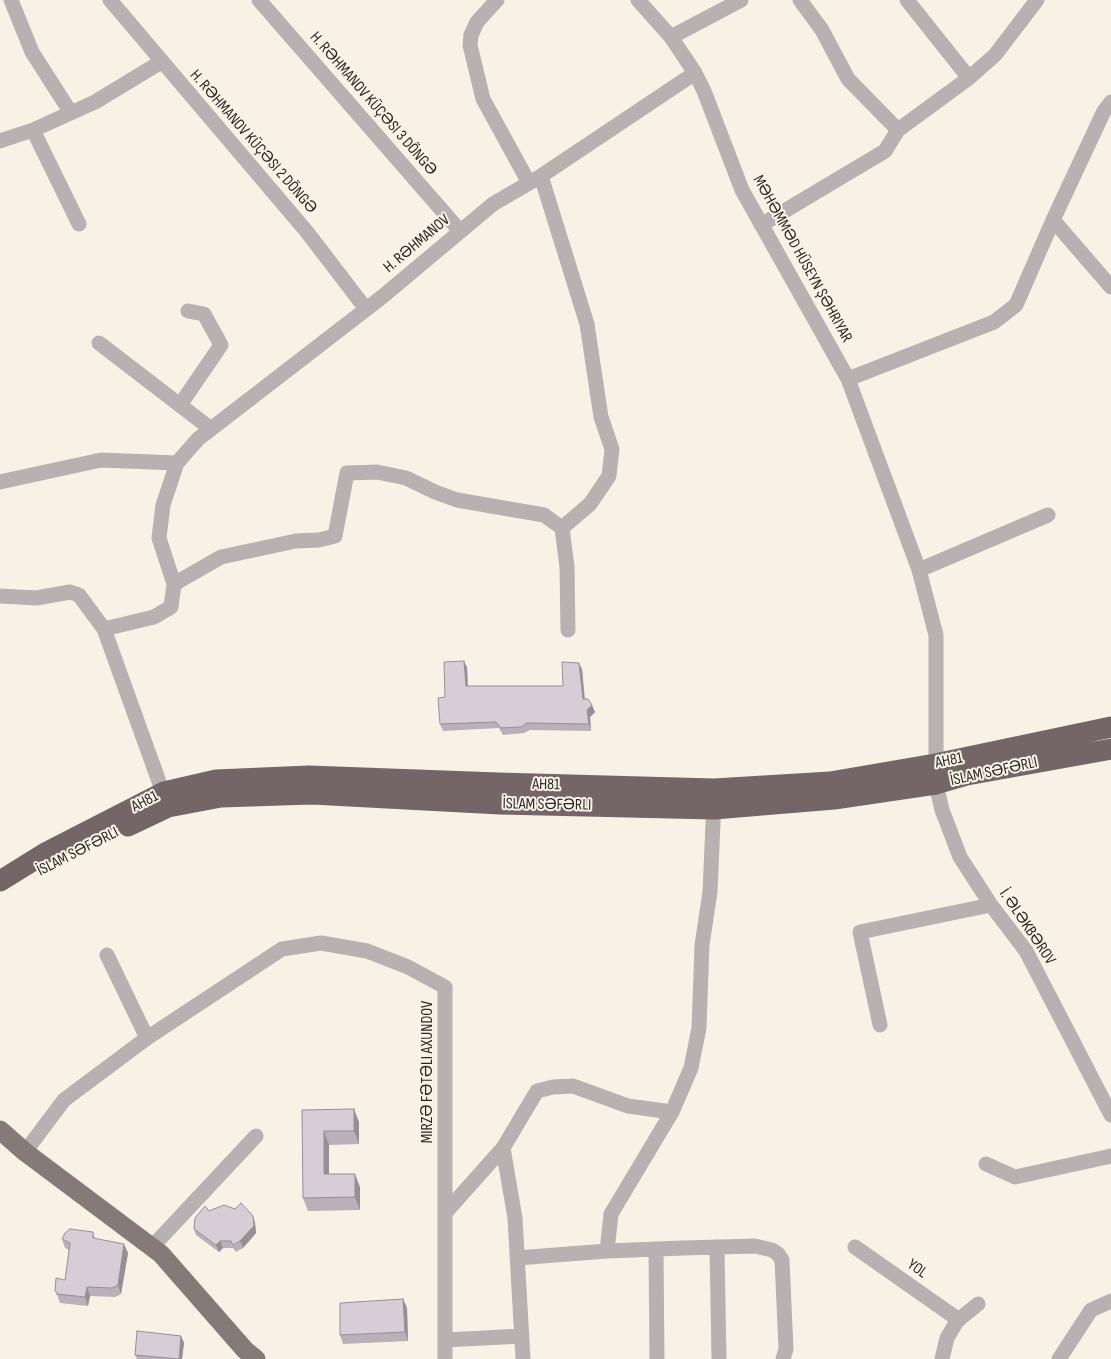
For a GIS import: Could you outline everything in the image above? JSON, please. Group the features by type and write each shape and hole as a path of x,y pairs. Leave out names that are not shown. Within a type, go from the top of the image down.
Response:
{"highway":[{"name":"AH81","path":"0,881 47,852 216,780 309,776 498,783 714,799 830,782 936,774 1111,727"},
{"name":"İSLAM SƏFƏRLI","path":"936,774 967,776 1111,749"},
{"name":"İSLAM SƏFƏRLI","path":"0,894 166,800"}],"main road":[{"path":"0,1130 25,1152 161,1254 245,1350 256,1359"}],"street":[{"path":"11,0 32,52 71,113"},
{"name":"H. RƏHMANOV KÜÇƏSI 2 DÖNGƏ","path":"110,0 307,232 366,309"},
{"name":"H. RƏHMANOV KÜÇƏSI 3 DÖNGƏ","path":"259,0 460,231"},
{"path":"497,0 477,22 471,35 470,45 483,99 535,180 587,324 601,417 612,449 609,476 590,504 562,528"},
{"name":"MƏHƏMMƏD HÜSEYN ŞƏHRIYAR","path":"638,0 671,36 695,73 704,91 742,190 848,379 919,570 936,635 936,774"},
{"path":"671,36 742,0"},
{"path":"800,0 822,30 848,79 898,130"},
{"path":"907,0 969,78"},
{"path":"761,225 885,151 898,130 969,78 995,55 1037,0"},
{"path":"0,141 33,130 95,102 161,62"},
{"name":"H. RƏHMANOV","path":"176,463 211,429 366,309 492,204 535,180 695,73"},
{"path":"848,379 994,322 1016,305 1052,220 1104,111 1111,102"},
{"path":"33,130 79,224"},
{"path":"1052,220 1111,288"},
{"path":"180,405 221,345 204,314 188,311"},
{"path":"99,343 211,429"},
{"path":"0,482 101,460 176,463 163,505 159,538 174,584 172,607 154,617 104,629"},
{"path":"174,584 221,558 296,541 319,540 335,536 347,473 377,472 406,478 456,500 544,515 562,528 567,567 568,630"},
{"path":"919,570 1048,515"},
{"path":"0,596 36,598 70,592 79,595 104,629 166,800"},
{"name":"İ. ƏLƏKBƏROV","path":"936,774 942,810 960,857 991,905 1026,951 1111,1114"},
{"path":"607,1251 610,1214 672,1112 691,1068 699,1028 702,945 710,892 714,799"},
{"path":"880,1025 860,932 991,905"},
{"name":"MIRZƏ FƏTƏLI AXUNDOV","path":"25,1152 64,1100 147,1038 282,949 321,943 367,952 408,967 445,987 445,1359"},
{"path":"106,955 147,1038"},
{"path":"446,1212 503,1148 536,1091 553,1087 573,1086 628,1106 672,1112"},
{"path":"152,1247 256,1136"},
{"path":"503,1148 515,1218 523,1359"},
{"path":"986,1164 1015,1177 1111,1156"},
{"path":"517,1258 607,1251 717,1247 755,1246 772,1250 782,1260 786,1349 783,1359"},
{"path":"717,1247 719,1359"},
{"name":"YOL","path":"855,1247 958,1320"},
{"path":"656,1249 657,1359"},
{"path":"1059,1359 1091,1310 1111,1301"},
{"path":"942,1359 947,1338 958,1320 978,1304"},
{"path":"445,1340 522,1336"}],"building":[{"path":"464,661 466,686 563,686 562,662 579,663 583,699 588,699 592,705 587,710 589,724 527,723 521,727 501,728 496,722 440,724 438,698 445,697 444,662"},
{"path":"354,1109 354,1131 324,1131 324,1174 355,1174 355,1197 303,1198 302,1110"},
{"path":"241,1203 253,1216 254,1226 240,1241 233,1245 231,1241 220,1241 216,1245 194,1229 195,1218 205,1206 209,1211 224,1205 235,1209"},
{"path":"70,1229 93,1232 93,1238 124,1244 118,1285 112,1288 87,1287 85,1297 57,1294 55,1290 56,1278 65,1280 70,1243 62,1239"},
{"path":"403,1299 405,1332 340,1335 340,1303"},
{"path":"137,1331 181,1336 179,1359 135,1355"}]}
